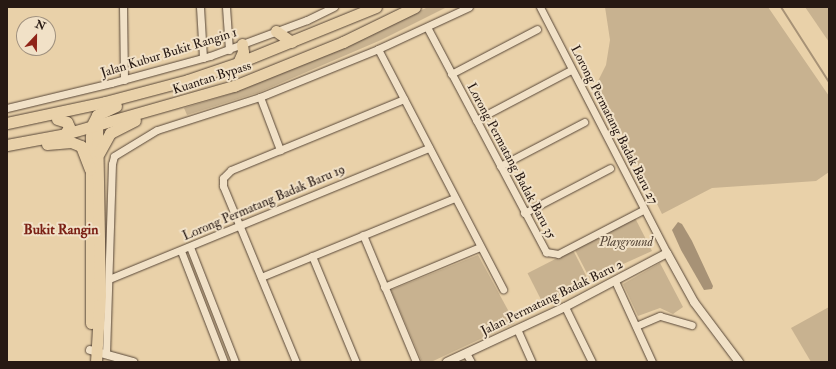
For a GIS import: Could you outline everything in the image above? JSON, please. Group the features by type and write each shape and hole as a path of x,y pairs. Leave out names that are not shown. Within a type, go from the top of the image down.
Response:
{"main road":[{"name":"Kuantan Bypass","path":"7,122 105,102 238,63 376,7"},
{"name":"Kuantan Bypass","path":"7,145 66,134 93,123 161,108 234,86 290,64 415,7"},
{"path":"97,355 90,169 93,123 105,109 192,85 268,59 312,41 338,23"},
{"path":"276,31 292,42"},
{"path":"238,63 243,52 242,44"},
{"path":"99,153 110,133 161,108"},
{"path":"7,128 83,114 93,123 99,153 100,295 97,355 90,362"},
{"path":"57,119 67,122 69,128 66,134"},
{"path":"7,145 72,142 84,150 90,169"}],"street":[{"path":"123,7 124,80"},
{"path":"200,7 203,58"},
{"path":"226,7 229,50"},
{"name":"Jalan Kubur Bukit Rangin 1","path":"7,108 124,80 229,50 334,7"},
{"path":"133,362 97,355 108,279 113,158 157,130 260,97 427,27 469,7"},
{"name":"Lorong Permatang Badak Baru 27","path":"540,7 643,210 667,253"},
{"name":"Lorong Permatang Badak Baru 35","path":"427,27 543,249 554,255 643,210"},
{"path":"451,74 537,30"},
{"path":"378,48 503,289"},
{"path":"476,120 571,70"},
{"path":"260,97 280,150"},
{"path":"296,362 223,186 223,178 231,170 404,99"},
{"path":"500,166 584,122"},
{"name":"Lorong Permatang Badak Baru 19","path":"108,279 181,251 429,148"},
{"path":"524,213 610,168"},
{"path":"261,277 455,198"},
{"path":"363,235 416,362"},
{"path":"190,247 235,362"},
{"path":"384,286 480,247"},
{"path":"181,251 224,362"},
{"path":"667,253 694,302 740,362"},
{"name":"Jalan Permatang Badak Baru 2","path":"447,362 565,307 667,253"},
{"path":"312,256 356,362"},
{"path":"615,281 652,362"},
{"path":"565,307 592,362"},
{"path":"636,326 660,316 692,325"},
{"path":"517,329 532,362"},
{"path":"466,353 471,362"}],"green space":[{"path":"428,7 447,7 381,40 260,92 187,115 184,108 230,94 349,45"},
{"path":"605,7 768,7 829,96 829,172 816,181 712,188 662,214 597,83 606,65 610,40"},
{"path":"805,7 829,7 829,42"},
{"name":"Playground","path":"634,216 652,251 590,279 575,250"},
{"path":"573,250 588,280 543,303 528,273"},
{"path":"478,255 515,323 431,362 422,362 391,290"},
{"name":"Playground","path":"660,263 683,307 673,314 660,308 638,316 623,284"},
{"path":"829,307 829,362 811,362 791,328"}],"shaded area":[{"path":"678,222 682,224 692,241 713,286 712,289 704,290 681,250 672,230"}],"waterway":[{"path":"781,7 829,82"}],"district":[{"name":"Bukit Rangin","path":"61,230"}]}
